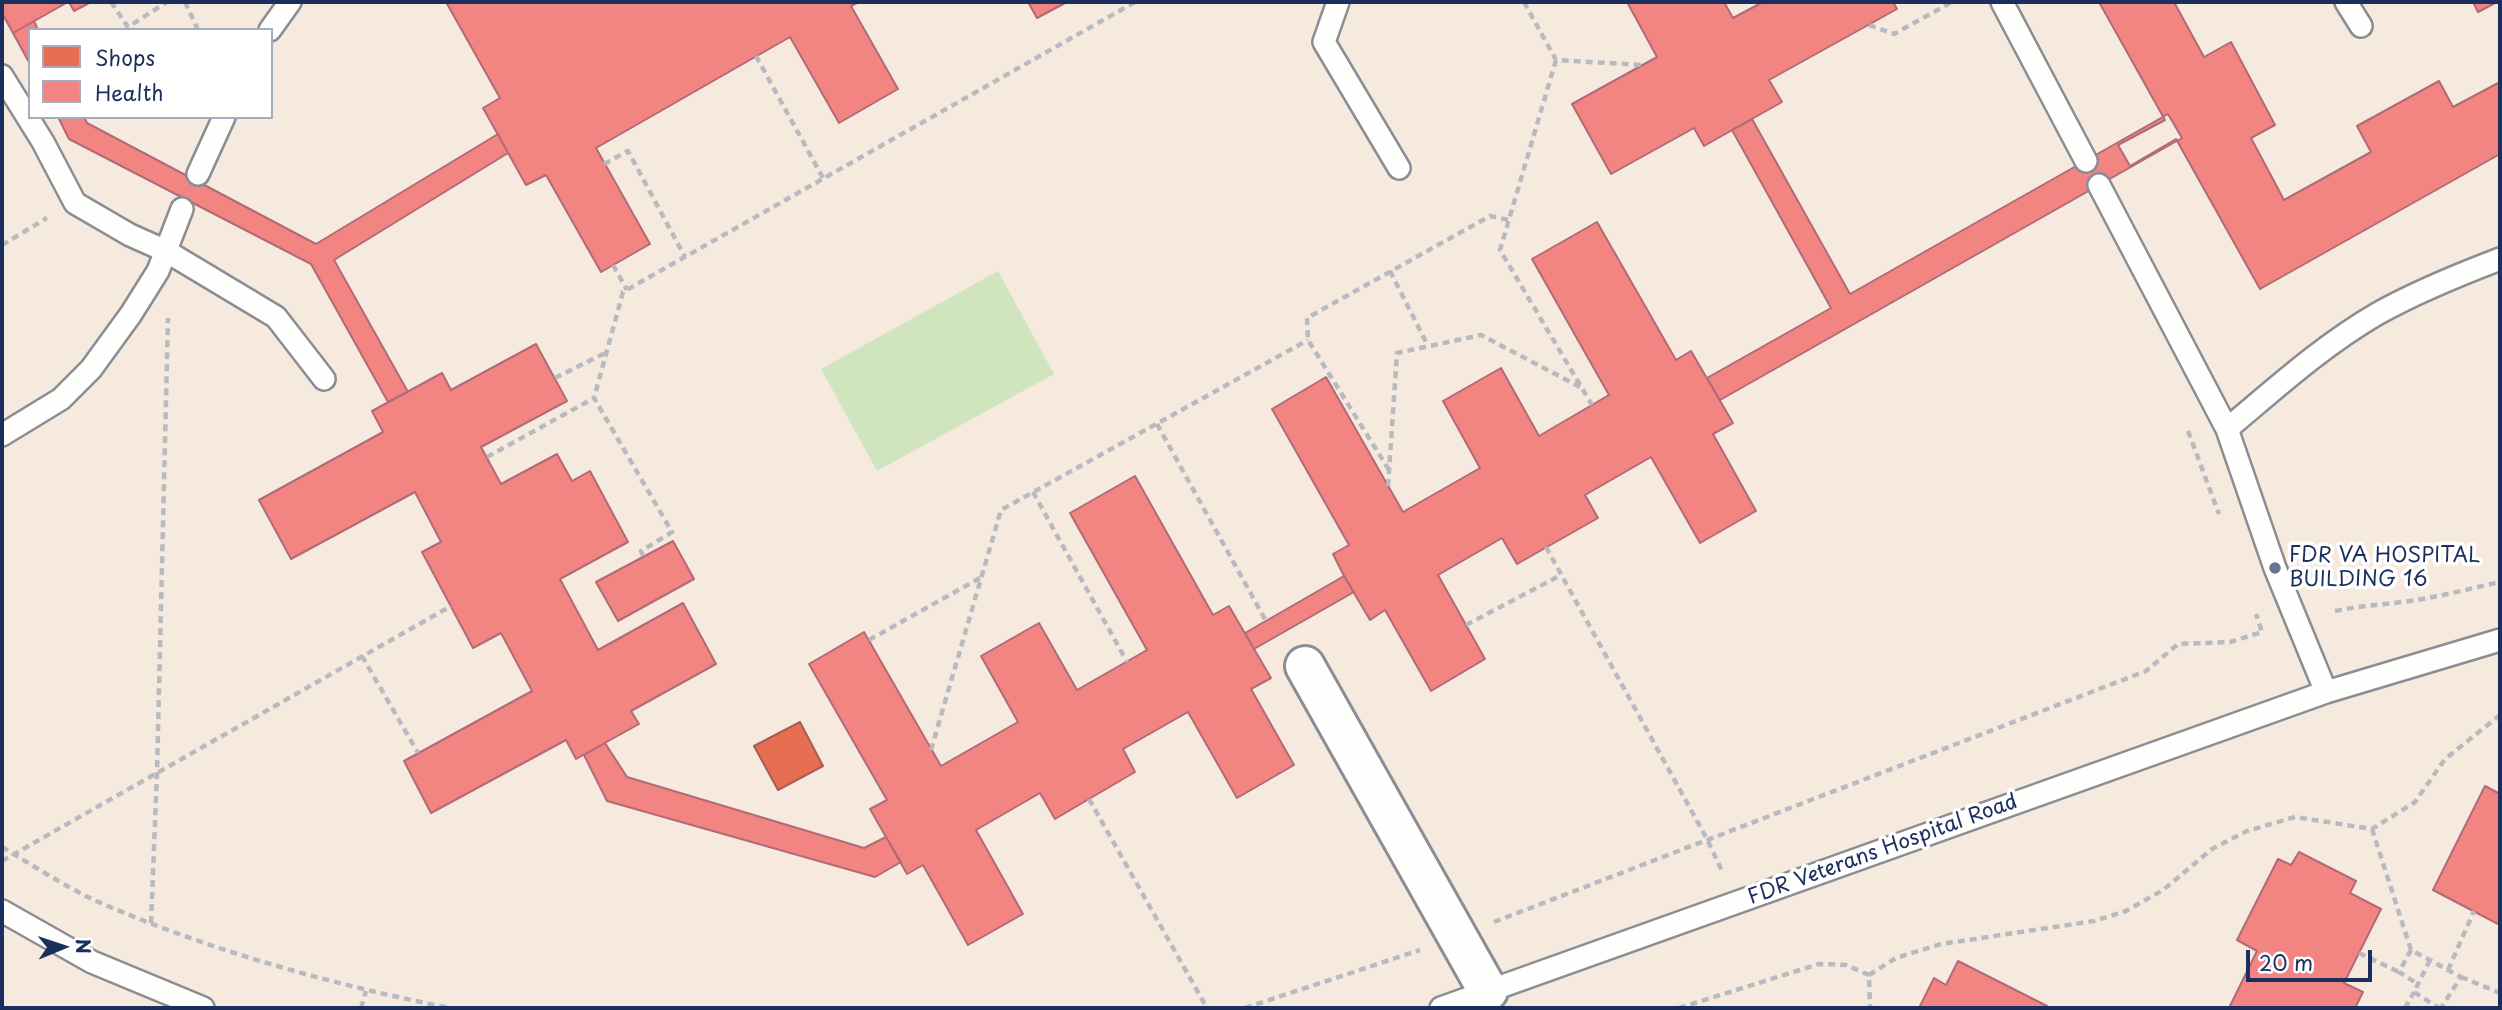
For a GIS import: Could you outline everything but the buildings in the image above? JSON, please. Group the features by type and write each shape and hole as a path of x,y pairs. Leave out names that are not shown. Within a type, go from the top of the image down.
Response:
{"street":[{"path":"1305,666 1488,991"}],"lane":[{"path":"271,28 290,2"},
{"path":"1338,2 1324,42 1399,168"},
{"path":"2002,2 2086,161"},
{"path":"2346,2 2361,26"},
{"path":"2,76 28,118"},
{"path":"29,119 75,203 130,235 166,251 276,317 324,379"},
{"path":"198,174 223,119"},
{"path":"2099,185 2227,429 2275,568 2326,692"},
{"path":"2,435 61,399 91,369 158,271 182,209"},
{"path":"2227,429 2311,359 2377,314 2449,279 2500,260"},
{"name":"FDR Veterans Hospital Road","path":"1441,1008 2326,692 2500,640"},
{"path":"2,911 92,962 203,1008"}],"path":[{"path":"111,2 128,27 167,2"},
{"path":"184,2 197,28"},
{"path":"643,556 641,551 672,532 594,398 623,292 1135,2"},
{"path":"1524,2 1556,60 1500,250 1592,405"},
{"path":"1869,25 1894,34 1940,5 1952,2"},
{"path":"756,56 823,178"},
{"path":"1556,60 1642,65"},
{"path":"604,164 628,151 685,257"},
{"path":"2,245 58,212"},
{"path":"1389,470 1308,340 1307,318 1490,216 1509,220"},
{"path":"613,265 627,290"},
{"path":"1390,271 1429,346"},
{"path":"151,923 168,312"},
{"path":"1388,486 1397,353 1481,335 1581,388"},
{"path":"931,750 1001,510 1308,340"},
{"path":"555,378 606,353"},
{"path":"487,457 594,398"},
{"path":"2185,423 2219,514"},
{"path":"1157,424 1266,621"},
{"path":"1033,492 1126,662"},
{"path":"1546,547 1724,874"},
{"path":"1466,625 1561,575"},
{"path":"869,640 981,578"},
{"path":"2336,611 2360,605 2400,603 2500,582"},
{"path":"2,861 451,606"},
{"path":"1487,925 2146,671 2178,644 2230,642 2262,632 2253,606"},
{"path":"362,656 418,753"},
{"path":"1869,975 1896,958 1941,944 2094,921 2126,911 2163,890 2212,849 2247,831 2295,817 2372,830 2415,802 2445,759 2500,715"},
{"path":"1090,799 1207,1008"},
{"path":"2372,830 2412,950 2461,977 2500,993"},
{"path":"2,847 92,899 151,923 273,965 366,991 450,1008"},
{"path":"2448,970 2473,911"},
{"path":"1245,1008 1432,946"},
{"path":"2399,972 2412,950"},
{"path":"2359,953 2417,984"},
{"path":"2405,1008 2430,960"},
{"path":"1679,1008 1819,964 1846,965 1869,975"},
{"path":"1869,975 1870,1008"},
{"path":"2414,992 2440,1008 2461,977"},
{"path":"361,1008 366,991"}],"shaded area":[{"path":"2,2 2500,2 2500,1008 2,1008"}],"green space":[{"path":"998,271 1054,374 877,471 821,369"}],"place":[{"name":"FDR VA HOSPITAL BUILDING 16","path":"2275,568"}]}
